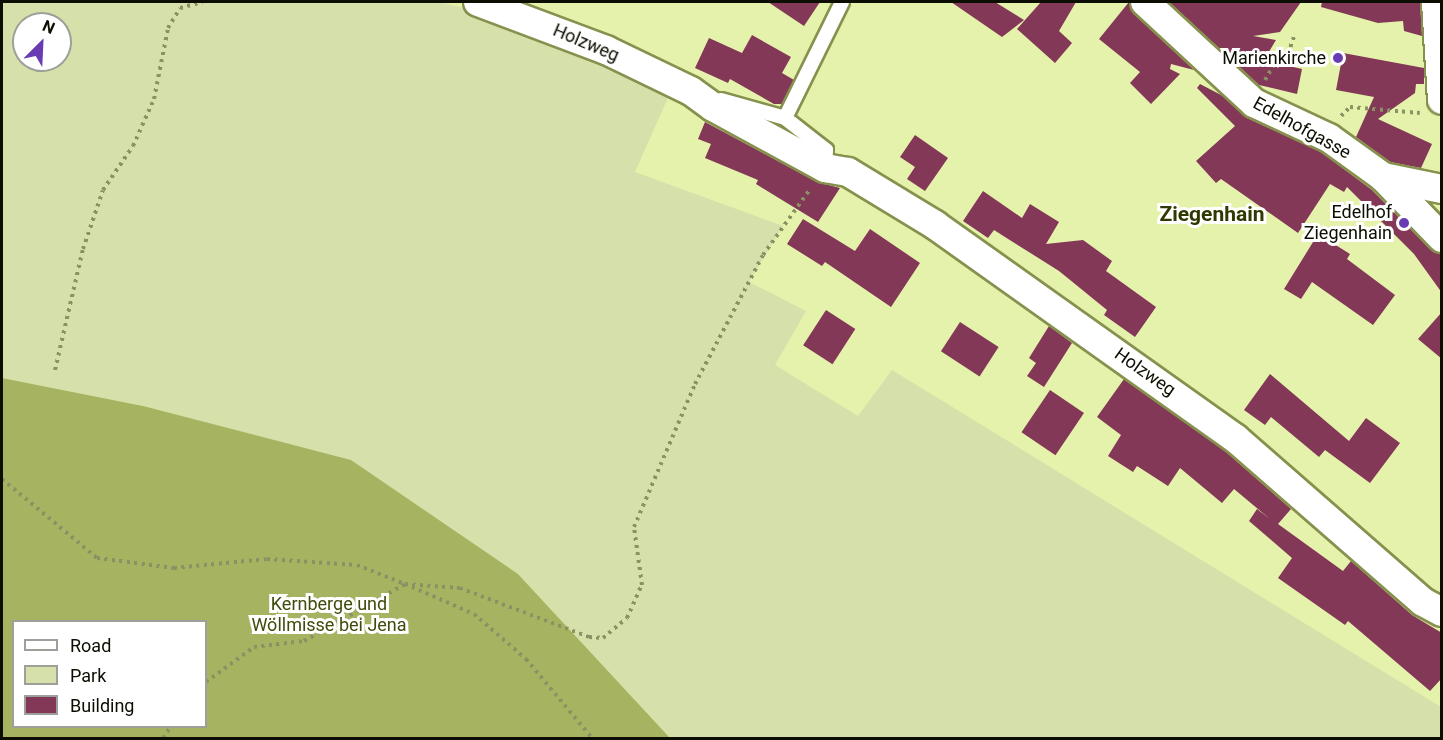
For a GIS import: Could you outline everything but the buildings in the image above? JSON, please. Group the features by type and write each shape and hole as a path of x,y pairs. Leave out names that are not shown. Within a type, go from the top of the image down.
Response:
{"street":[{"name":"Holzweg","path":"478,2 606,50 691,91 825,168 848,172 934,225 1156,379 1235,438 1423,602 1442,612"},
{"name":"Edelhofgasse","path":"1145,2 1254,103 1329,138 1383,177 1442,238"},
{"path":"1436,2 1436,107"},
{"name":"Edelhofgasse","path":"1383,177 1442,189"}],"lane":[{"path":"785,118 842,2"},
{"name":"Holzweg","path":"691,91 785,118 826,150 825,168"}],"path":[{"path":"55,370 83,249 103,190 133,146 154,99 168,28 180,8 202,2"},
{"path":"1288,54 1295,34"},
{"path":"1288,54 1298,62"},
{"path":"1263,89 1279,56 1288,54"},
{"path":"1329,116 1339,118 1350,107 1436,107"},
{"path":"207,681 254,647 304,640 405,584 460,588 589,637 603,638 627,618 642,585 634,527 695,384 764,255 825,168"},
{"path":"2,479 97,558 174,568 267,559 357,565 474,614 526,659 592,738"}],"green space":[{"path":"2,2 439,2 511,19 671,91 635,172 783,226 749,282 806,311 775,365 858,416 892,370 1441,707 1441,738 670,738 518,574 143,406 2,378"},
{"name":"Kernberge und Wöllmisse bei Jena","path":"2,378 143,406 351,460 518,574 670,738 2,738"}],"place":[{"name":"Marienkirche","path":"1338,58"},
{"name":"Edelhof Ziegenhain","path":"1404,223"}],"district":[{"name":"Ziegenhain","path":"1212,214"}]}
